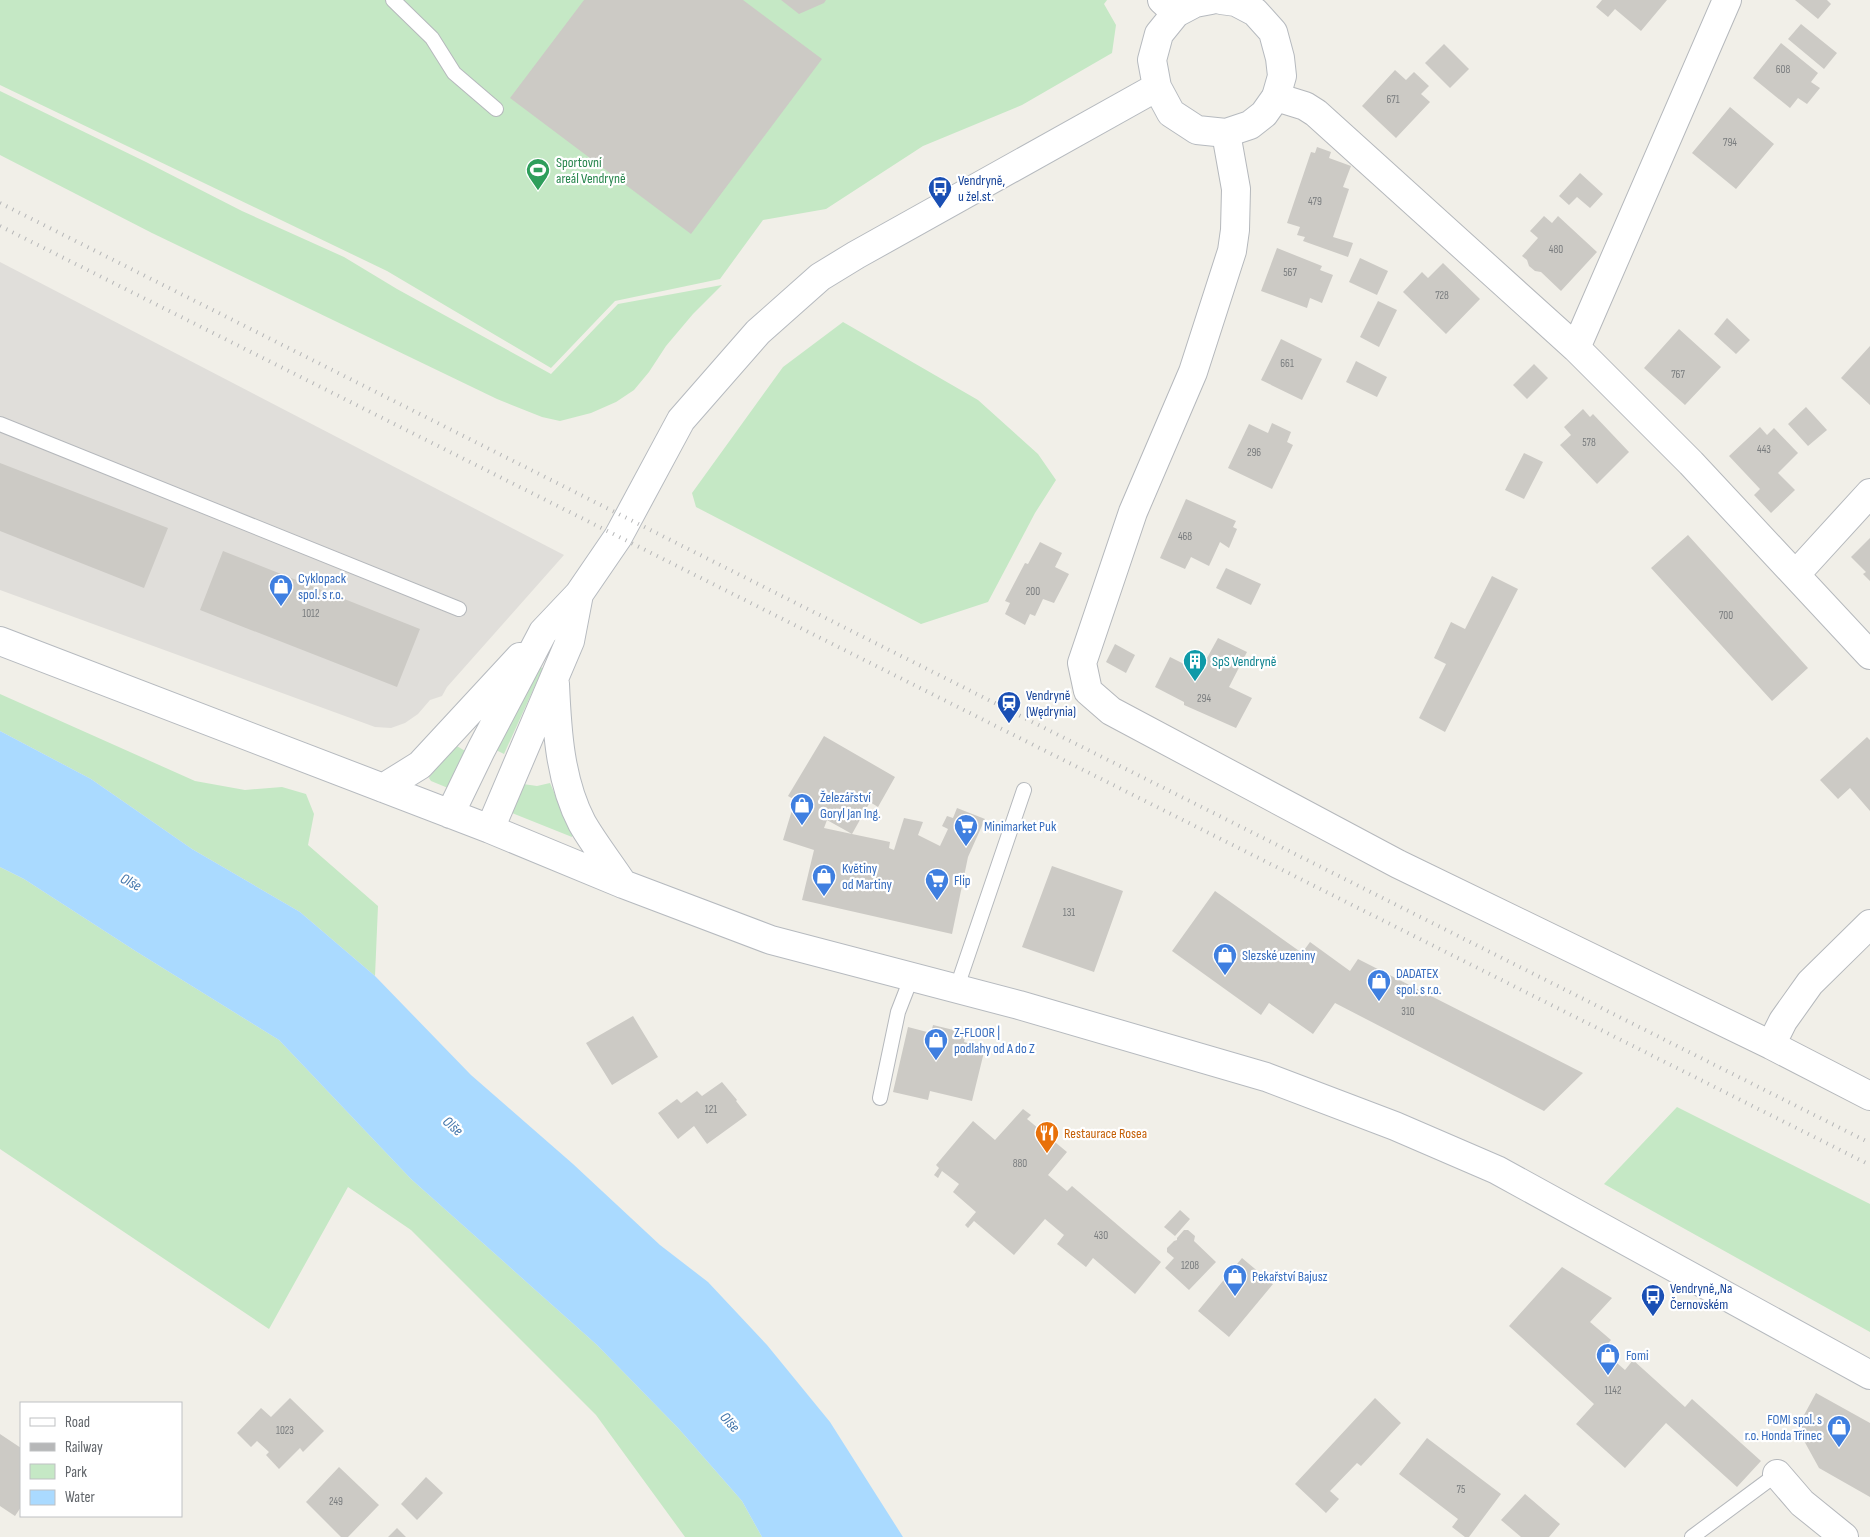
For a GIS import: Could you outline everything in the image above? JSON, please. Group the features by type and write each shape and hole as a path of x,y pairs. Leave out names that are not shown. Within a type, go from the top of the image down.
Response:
{"street":[{"path":"1211,0 1169,7 1152,60 1157,87 1171,113 1197,130 1226,133 1250,125 1264,114 1276,97 1282,76 1280,58 1273,32 1260,6 1221,0"},
{"path":"1576,348 1727,0"},
{"path":"383,788 420,765 579,594 618,537 682,420 758,332 820,277 1157,87"},
{"path":"1276,97 1305,106 1316,113 1576,348 1691,463 1870,655"},
{"path":"1226,133 1236,189 1235,230 1232,251 1193,372 1134,512 1082,663 1088,691 1111,711 1398,864 1772,1045 1870,1096"},
{"path":"1796,574 1870,493"},
{"path":"490,829 570,641 579,594"},
{"path":"450,814 481,750 543,632"},
{"path":"0,641 490,829 623,884 771,940 957,987 1266,1077 1404,1130 1497,1170 1870,1375"},
{"path":"555,676 558,732 564,772 582,823 623,884"},
{"path":"1772,1045 1782,1022 1810,983 1870,924"},
{"path":"1777,1474 1802,1502 1844,1537"}],"lane":[{"path":"392,0 432,38 454,74 496,109"},
{"path":"0,424 459,609"},
{"path":"957,987 1024,790"},
{"path":"880,1098 898,1012 912,976"},
{"path":"1692,1537 1777,1474"}],"shaded area":[{"path":"0,262 564,555 447,687 442,696 430,700 418,714 405,723 391,728 375,727 0,590"}],"green space":[{"name":"Sportovní areál Vendryně","path":"0,0 1107,0 1104,4 1116,25 1112,53 1022,105 923,146 826,209 763,220 720,279 615,301 551,368 387,271 0,85"},
{"path":"0,91 242,211 344,257 397,289 551,374 618,304 722,285 693,314 666,346 649,372 634,390 616,402 591,413 560,421 542,417 497,399 152,233 0,155"},
{"path":"843,322 978,400 1038,454 1056,480 1035,513 988,602 921,624 696,507 692,493 783,367"},
{"path":"539,667 543,668 504,754 492,748"},
{"path":"0,694 195,781 245,790 282,787 306,794 314,814 308,845 378,906 375,976 300,912 192,849 91,779 0,731"},
{"path":"455,745 467,752 448,788 431,781 429,778"},
{"path":"550,783 573,835 572,837 512,813 523,784 537,786"},
{"path":"0,867 24,879 279,1040 411,1179 597,1345 679,1429 742,1501 762,1537 685,1537 596,1415 411,1230 348,1187 269,1329 0,1149"},
{"path":"1677,1107 1870,1204 1870,1332 1604,1184"}],"water":[{"name":"Olše","path":"0,731 91,779 192,849 300,912 375,976 471,1075 573,1164 660,1245 708,1282 767,1345 830,1422 903,1537 762,1537 742,1501 679,1429 597,1345 411,1179 279,1040 24,879 0,867"}],"building":[{"path":"584,0 743,0 822,59 691,234 510,98"},
{"path":"781,0 826,0 824,3 799,14"},
{"path":"1602,0 1667,0 1641,31 1615,9 1608,17 1596,7"},
{"path":"1795,0 1827,0 1831,4 1818,19"},
{"path":"1801,24 1837,53 1824,69 1788,39"},
{"path":"1781,43 1818,73 1811,82 1820,88 1807,104 1798,98 1790,108 1753,78"},
{"path":"1444,44 1469,69 1450,88 1425,63"},
{"path":"1395,70 1406,80 1414,72 1429,86 1421,94 1430,102 1396,138 1362,106"},
{"path":"1730,107 1774,144 1736,189 1692,153"},
{"path":"1317,147 1331,152 1329,158 1351,166 1343,187 1349,189 1333,237 1353,243 1348,257 1303,241 1305,237 1297,235 1300,227 1287,223 1311,152 1315,153"},
{"path":"1580,173 1603,194 1590,208 1577,197 1569,205 1559,196"},
{"path":"1544,216 1552,223 1558,216 1597,252 1561,291 1541,272 1535,271 1529,266 1527,260 1522,256 1538,238 1530,231"},
{"path":"1277,248 1322,266 1320,270 1333,275 1322,303 1310,298 1307,308 1261,291"},
{"path":"1360,258 1388,271 1377,295 1349,282"},
{"path":"1443,263 1480,299 1446,334 1403,292 1422,272 1428,278"},
{"path":"1378,301 1397,310 1379,347 1360,337"},
{"path":"1727,318 1750,340 1736,354 1714,334"},
{"path":"1679,329 1721,367 1685,405 1644,368"},
{"path":"1281,339 1322,359 1302,400 1261,380"},
{"path":"1870,346 1870,405 1841,378"},
{"path":"1356,361 1387,377 1377,397 1346,382"},
{"path":"1534,364 1548,378 1527,399 1513,385"},
{"path":"1806,407 1827,430 1808,446 1788,424"},
{"path":"1583,409 1590,417 1593,414 1629,452 1597,484 1560,445 1571,435 1564,427"},
{"path":"1272,423 1291,432 1287,442 1293,445 1272,489 1228,468 1249,424 1268,433"},
{"path":"1760,427 1767,435 1774,428 1798,453 1778,473 1795,490 1771,513 1754,495 1760,489 1729,456"},
{"path":"1524,453 1543,462 1524,499 1505,490"},
{"path":"0,463 168,528 144,588 0,531"},
{"path":"1186,499 1236,521 1233,527 1237,529 1229,548 1220,542 1209,566 1191,557 1185,569 1160,558"},
{"path":"1688,535 1808,668 1772,701 1651,568"},
{"path":"1870,538 1870,581 1863,574 1866,572 1851,557"},
{"path":"1040,542 1062,553 1055,567 1069,574 1054,603 1043,599 1035,616 1030,614 1025,625 1005,614 1010,603 1005,601 1025,563 1028,564"},
{"path":"223,551 420,629 397,687 200,610"},
{"path":"1226,568 1261,584 1251,605 1216,588"},
{"path":"1492,576 1518,589 1445,732 1419,718 1446,664 1434,658 1451,622 1465,629"},
{"name":"SpS Vendryně","path":"1218,638 1247,652 1229,687 1252,698 1236,728 1184,705 1184,702 1155,687 1170,657 1188,666 1195,652 1207,658"},
{"path":"1115,644 1135,655 1126,673 1106,662"},
{"path":"824,736 895,777 878,807 870,802 852,834 890,842 889,848 894,850 904,818 923,822 918,835 940,846 948,829 942,826 947,816 953,818 957,808 985,819 968,857 952,934 802,900 814,850 783,840 795,800 788,796","holes":["827,820 852,834 824,828"]},
{"path":"1867,737 1870,740 1870,811 1850,788 1838,799 1820,780"},
{"path":"1052,866 1123,891 1094,972 1022,947"},
{"path":"1215,891 1302,953 1310,942 1350,971 1358,959 1583,1073 1544,1111 1335,1003 1313,1034 1269,1003 1261,1015 1172,951"},
{"path":"633,1016 658,1057 612,1085 586,1043"},
{"path":"933,1025 966,1033 964,1042 985,1048 972,1101 930,1091 928,1100 893,1092 908,1027 931,1033"},
{"path":"722,1082 747,1115 707,1144 694,1126 678,1139 658,1113 677,1099 681,1103 697,1091 702,1096"},
{"path":"1023,1109 1031,1115 1027,1119 1067,1152 1048,1175 1067,1191 1072,1186 1161,1262 1135,1294 1093,1258 1086,1267 1057,1244 1064,1235 1045,1219 1014,1255 974,1221 968,1228 965,1225 976,1212 953,1192 959,1184 942,1171 938,1178 934,1175 939,1168 936,1165 973,1121 995,1140"},
{"path":"1180,1210 1190,1219 1175,1236 1164,1227"},
{"path":"1184,1230 1188,1230 1195,1236 1194,1241 1216,1262 1189,1290 1165,1268 1174,1258 1167,1252 1167,1248 1177,1240"},
{"name":"Pekařství Bajusz","path":"1242,1258 1273,1284 1229,1337 1198,1311"},
{"name":"Fomi","path":"1562,1267 1612,1298 1590,1322 1611,1340 1602,1350 1625,1370 1633,1360 1685,1407 1692,1399 1761,1461 1737,1487 1666,1423 1625,1468 1576,1424 1594,1404 1509,1326"},
{"name":"FOMI spol. s r.o. Honda Třinec","path":"1816,1393 1870,1423 1870,1497 1819,1468 1797,1428"},
{"path":"290,1398 324,1431 303,1452 300,1448 279,1469 266,1455 269,1452 257,1441 251,1447 237,1433 261,1408 271,1417"},
{"path":"1375,1398 1401,1423 1361,1466 1357,1463 1330,1491 1339,1499 1326,1513 1295,1484"},
{"path":"0,1434 20,1447 20,1508 15,1516 0,1506"},
{"path":"1427,1438 1501,1494 1469,1537 1465,1537 1452,1527 1458,1519 1399,1474"},
{"path":"339,1467 379,1505 348,1537 341,1537 306,1502"},
{"path":"426,1477 443,1493 417,1520 401,1504"},
{"path":"1525,1494 1560,1524 1549,1537 1521,1537 1501,1520"},
{"path":"397,1528 406,1537 388,1537"}],"railway":[{"path":"0,203 1870,1143"},
{"path":"0,226 1870,1165"}],"place":[{"name":"Sportovní areál Vendryně","path":"538,191"},
{"name":"Vendryně, u žel.st.","path":"940,209"},
{"name":"Cyklopack spol. s r.o.","path":"281,607"},
{"name":"SpS Vendryně","path":"1195,682"},
{"name":"Vendryně (Wędrynia)","path":"1009,724"},
{"name":"Železářství Goryl Jan Ing.","path":"802,826"},
{"name":"Minimarket Puk","path":"966,847"},
{"name":"Květiny od Martiny","path":"824,897"},
{"name":"Flip","path":"937,901"},
{"name":"Slezské uzeniny","path":"1225,976"},
{"name":"DADATEX spol. s r.o.","path":"1379,1002"},
{"name":"Z-FLOOR | podlahy od A do Z","path":"936,1061"},
{"name":"Restaurace Rosea","path":"1047,1154"},
{"name":"Pekařství Bajusz","path":"1235,1297"},
{"name":"Vendryně,,Na Černovském","path":"1653,1317"},
{"name":"Fomi","path":"1608,1376"},
{"name":"FOMI spol. s r.o. Honda Třinec","path":"1839,1448"}]}
